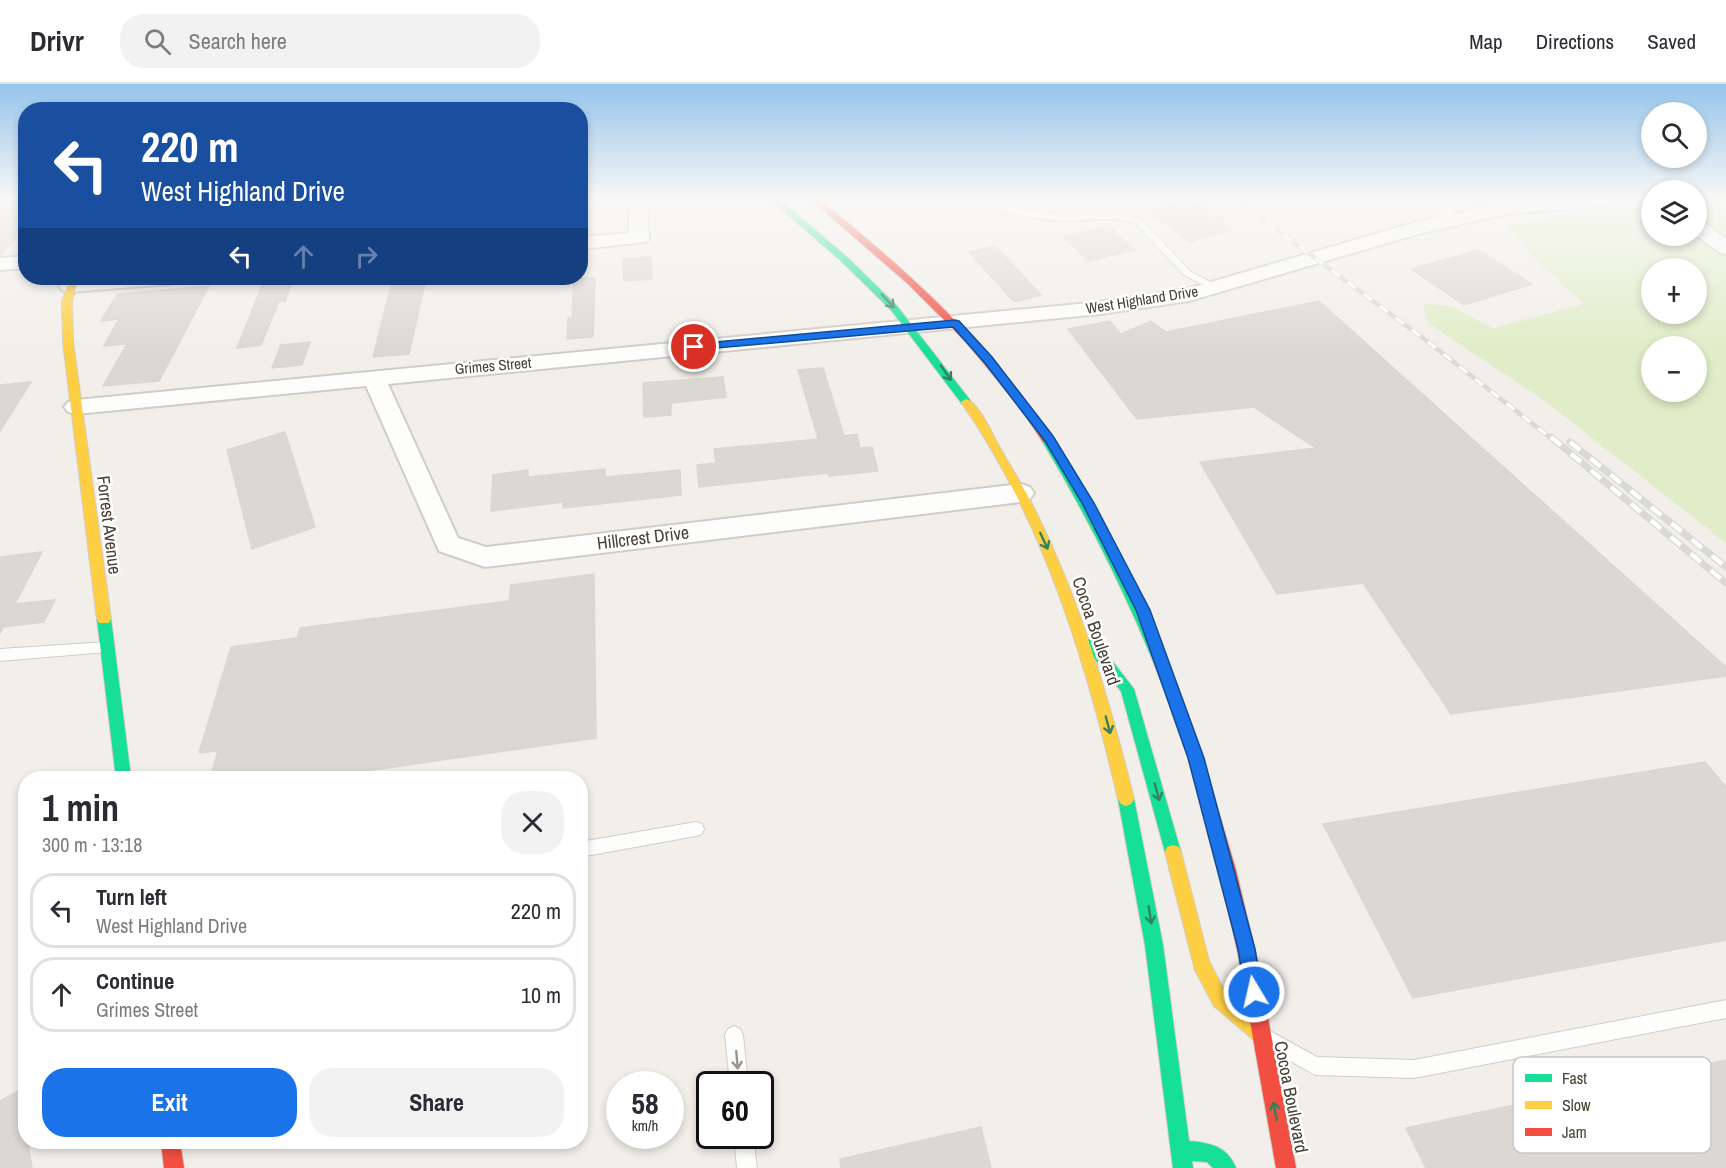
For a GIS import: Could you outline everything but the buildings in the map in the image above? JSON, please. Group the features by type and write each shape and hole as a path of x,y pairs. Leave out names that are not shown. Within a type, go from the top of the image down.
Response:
{"main road":[{"name":"Cocoa Boulevard","path":"833,250 863,275 910,326 966,402 1022,493 1048,549 1079,629 1126,793 1144,880 1160,977 1183,1168"},
{"name":"Cocoa Boulevard","path":"875,250 955,323 988,359 1049,439 1088,503 1143,610 1196,758 1246,949 1286,1168"},
{"name":"Forrest Avenue","path":"71,285 68,342 123,771"},
{"path":"1079,629 1127,689 1170,838 1201,964 1220,1000 1261,1035"},
{"path":"172,1149 174,1168"},
{"path":"1181,1150 1212,1153 1226,1168"}],"street":[{"name":"West Highland Drive","path":"910,326 1100,308 1189,295 1342,250"},
{"path":"0,264 18,263"},
{"name":"Grimes Street","path":"76,407 910,326"},
{"name":"Hillcrest Drive","path":"374,378 448,544 485,557 1022,493"}],"lane":[{"path":"1165,250 1187,273 1214,287"},
{"path":"0,655 107,647"},
{"path":"588,849 696,829"},
{"path":"1261,1035 1315,1066 1414,1069 1726,1009"},
{"path":"734,1035 738,1071"},
{"path":"745,1149 747,1168"}],"green space":[{"path":"1528,250 1719,250 1726,255 1726,543 1545,401 1428,323 1423,303 1453,307 1493,328 1584,304"}],"railway":[{"path":"1303,250 1423,338 1552,439"},
{"path":"1551,437 1726,583"},
{"path":"1570,442 1726,567"}],"traffic: fast":[{"path":"833,250 894,308 966,402"},
{"path":"1047,439 1090,513 1129,588 1163,666 1192,746"},
{"path":"104,619 123,771"},
{"path":"1091,644 1127,689 1173,852"},
{"path":"1126,799 1154,945 1183,1168"},
{"path":"1181,1150 1212,1153 1226,1168"}],"traffic: slow":[{"path":"72,285 67,301 68,342 104,619"},
{"path":"966,402 977,416 1031,514 1074,617 1108,724 1126,799"},
{"path":"1173,852 1201,964 1220,1000 1261,1035"}],"traffic: jam":[{"path":"875,250 911,281 970,340 998,371 1047,439"},
{"path":"1192,746 1228,870 1248,959 1286,1168"},
{"path":"172,1149 174,1168"}],"route":[{"path":"694,347 955,323 988,359 1049,439 1088,503 1143,610 1196,758 1246,949 1254,992"}]}
